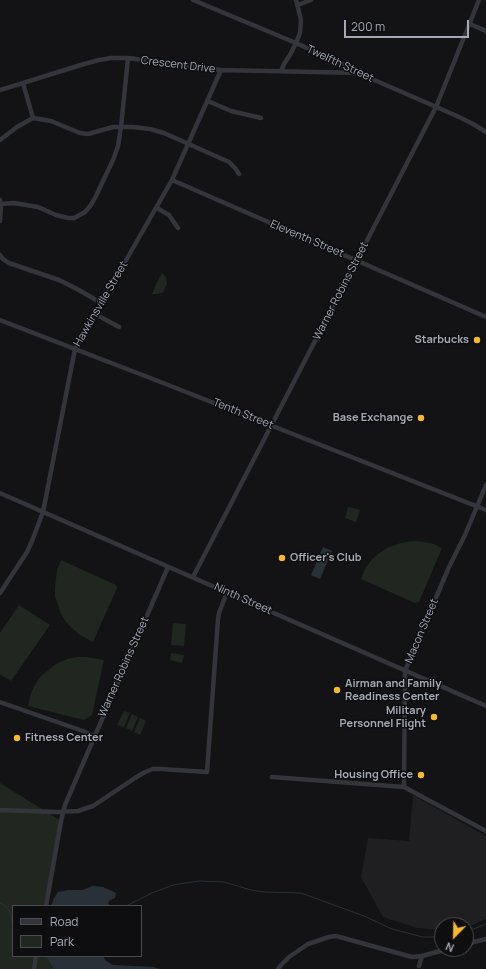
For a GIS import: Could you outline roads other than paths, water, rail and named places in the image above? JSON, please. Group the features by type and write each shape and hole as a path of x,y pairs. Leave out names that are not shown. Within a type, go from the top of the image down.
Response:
{"street":[{"name":"Twelfth Street","path":"193,0 296,43 473,124 486,132"},
{"path":"281,71 300,33 301,20 297,3 311,0"},
{"name":"Warner Robins Street","path":"192,577 436,107 479,0"},
{"path":"470,24 486,31"},
{"name":"Crescent Drive","path":"0,90 84,64 111,58 128,58 221,70 361,73"},
{"path":"0,221 0,202 38,207 56,215 68,218 80,216 91,205 113,160 118,146 122,127 128,58"},
{"name":"Hawkinsville Street","path":"0,593 30,546 43,512 75,349 172,180 221,70"},
{"path":"23,83 33,118"},
{"path":"208,101 231,111 261,118"},
{"path":"0,140 17,127 33,118 51,121 80,133 88,134 122,127 150,129 189,143 229,162 239,174"},
{"name":"Eleventh Street","path":"172,180 486,317"},
{"path":"157,208 169,215 178,228"},
{"path":"0,255 9,263 59,280 79,290 101,304"},
{"path":"95,314 119,327"},
{"name":"Tenth Street","path":"0,320 414,480 486,510"},
{"name":"Macon Street","path":"404,787 406,671 446,574 465,535 486,485"},
{"name":"Ninth Street","path":"0,493 486,706"},
{"name":"Warner Robins Street","path":"46,905 65,805 168,567"},
{"path":"0,810 78,811 93,806 145,772 161,769 206,772 218,619 228,592"},
{"path":"0,702 94,736"},
{"path":"272,777 404,787 486,831"},
{"path":"278,969 289,957 308,944 336,936 412,957 434,953"},
{"path":"474,942 486,939"},
{"path":"419,966 422,956"},
{"path":"34,969 36,957"}],"waterway":[{"path":"128,905 152,893 173,885 199,881 224,882 251,890 264,892 301,893 364,916 392,929 423,937 434,937"},
{"path":"0,903 9,910 12,921"},
{"path":"474,929 486,924"}],"place":[{"name":"Starbucks","path":"477,340"},
{"name":"Base Exchange","path":"421,418"},
{"name":"Officer's Club","path":"282,558"},
{"name":"Airman and Family Readiness Center","path":"337,690"},
{"name":"Military Personnel Flight","path":"434,717"},
{"name":"Fitness Center","path":"17,738"},
{"name":"Housing Office","path":"421,775"}]}
